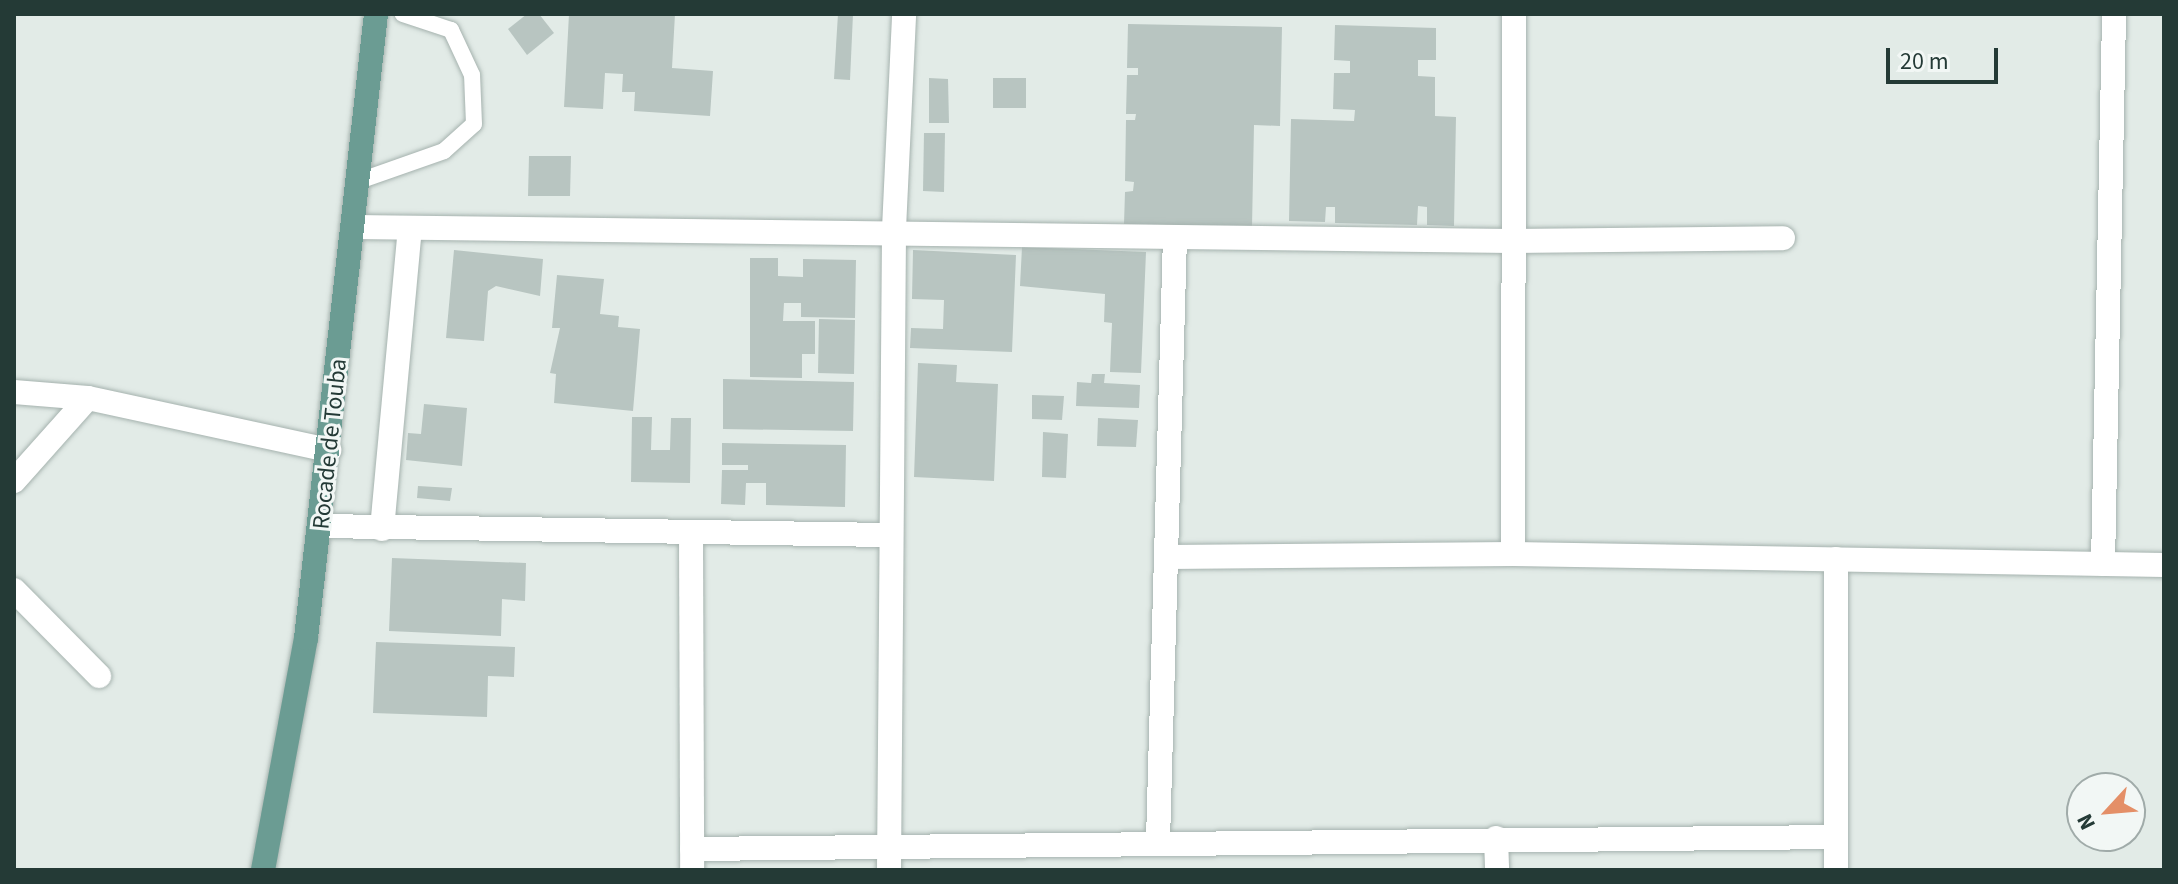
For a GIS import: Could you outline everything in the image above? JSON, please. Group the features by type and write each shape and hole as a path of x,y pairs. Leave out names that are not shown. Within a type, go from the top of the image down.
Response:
{"main road":[{"name":"Rocade de Touba","path":"263,870 321,526 376,14"}],"street":[{"path":"889,870 889,535 894,229 904,14"},
{"path":"1513,554 1514,14"},
{"path":"2103,564 2114,14"},
{"path":"354,227 894,229 1175,237 1512,241 1783,238"},
{"path":"382,529 410,228"},
{"path":"1158,841 1175,237"},
{"path":"14,392 88,398 329,450"},
{"path":"14,481 88,398"},
{"path":"321,526 889,535"},
{"path":"691,533 692,860 889,845 1836,837"},
{"path":"1168,557 1513,554 2164,565"},
{"path":"1836,559 1836,870"},
{"path":"14,590 99,676"},
{"path":"1496,838 1497,870"}],"lane":[{"path":"359,181 444,151 474,124 472,75 451,30 403,14"}],"building":[{"path":"527,14 539,14 554,33 527,55 508,29"},
{"path":"569,14 675,14 672,68 713,71 710,116 634,111 635,92 622,92 623,74 605,73 603,109 564,107"},
{"path":"838,14 853,14 850,80 834,79"},
{"path":"1128,24 1282,27 1280,126 1254,125 1252,227 1124,224 1125,192 1133,191 1134,182 1125,181 1126,120 1135,120 1136,114 1126,114 1127,75 1138,75 1138,68 1127,68"},
{"path":"1335,25 1436,28 1436,60 1418,60 1418,76 1435,77 1435,116 1456,117 1454,226 1427,225 1427,207 1418,206 1417,225 1335,223 1335,207 1326,207 1325,222 1289,221 1291,119 1354,121 1355,110 1333,109 1334,73 1350,73 1350,61 1334,60"},
{"path":"929,78 948,79 949,123 929,123"},
{"path":"993,78 1026,78 1026,108 993,108"},
{"path":"924,133 945,133 944,192 923,191"},
{"path":"529,156 571,156 570,196 528,196"},
{"path":"1022,247 1146,252 1141,373 1110,372 1112,323 1104,322 1105,294 1020,286"},
{"path":"454,250 543,259 540,296 496,286 488,291 484,341 446,338"},
{"path":"913,250 1016,255 1012,352 910,348 911,328 943,329 944,300 912,299"},
{"path":"750,258 778,258 778,276 803,277 803,259 856,260 855,318 801,317 801,303 784,303 783,321 815,321 815,354 802,354 802,378 750,377"},
{"path":"557,275 604,279 600,314 619,316 618,327 640,329 633,411 554,403 556,374 550,373 560,328 552,328"},
{"path":"819,319 855,320 854,374 818,373"},
{"path":"918,363 957,365 956,382 998,384 994,481 914,477"},
{"path":"1092,374 1105,374 1104,383 1140,385 1139,408 1076,406 1077,382 1091,383"},
{"path":"723,379 854,382 853,431 723,429"},
{"path":"1032,395 1064,396 1062,420 1032,419"},
{"path":"424,404 467,408 462,466 406,460 408,433 421,434"},
{"path":"632,417 652,417 651,450 670,450 671,418 691,418 690,483 631,482"},
{"path":"1098,418 1138,420 1136,447 1097,446"},
{"path":"1043,432 1068,434 1066,478 1042,477"},
{"path":"722,443 846,445 845,507 766,505 766,483 746,483 745,505 721,504 722,470 748,470 748,465 722,465"},
{"path":"418,486 452,488 450,501 417,498"},
{"path":"392,558 526,563 525,601 502,599 501,636 389,631"},
{"path":"376,642 515,647 514,677 488,676 487,717 373,713"}]}
